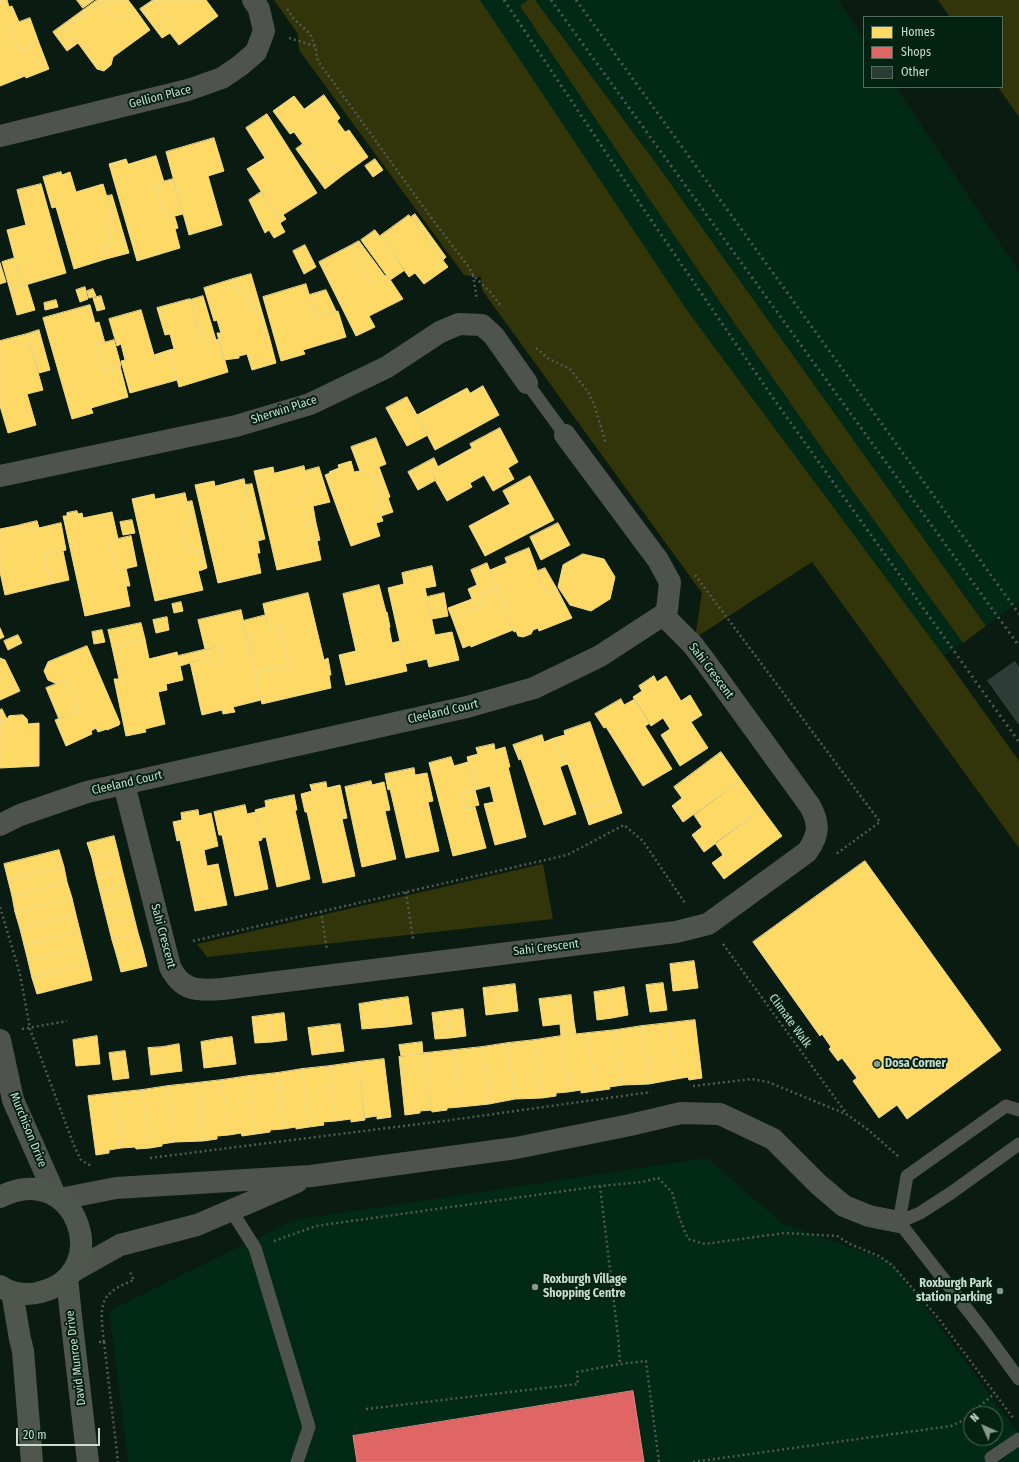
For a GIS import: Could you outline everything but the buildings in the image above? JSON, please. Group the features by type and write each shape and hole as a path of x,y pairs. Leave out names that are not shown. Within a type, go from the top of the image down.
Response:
{"street":[{"name":"Gellion Place","path":"0,136 188,90 222,78 241,65 256,52 264,31 259,9 253,0"},
{"name":"Sherwin Place","path":"0,476 236,426 310,404 387,367 440,332 459,324 482,325 494,336 527,383"},
{"path":"565,435 658,560 667,576 670,582 667,610 663,615"},
{"name":"Cleeland Court","path":"0,825 20,815 87,792 459,709 534,688 600,656 663,615"},
{"name":"Sahi Crescent","path":"124,784 170,967 177,979 183,984 195,989 203,990 222,988 676,932 708,924 807,852 815,840 817,832 816,819 810,806 705,661 693,645 663,615"},
{"name":"Murchison Drive","path":"0,1040 13,1100 58,1197"},
{"path":"58,1197 116,1188 310,1176 516,1148 681,1113 720,1114 773,1139 818,1184 844,1206 869,1216 899,1222"},
{"path":"4,1288 32,1295 51,1290 70,1275 120,1245 197,1225 310,1176"},
{"path":"0,1197 11,1191 26,1188 41,1190 58,1197 72,1210 79,1225 82,1241 80,1257 70,1275"},
{"name":"David Munroe Drive","path":"70,1275 70,1316 88,1462"},
{"path":"4,1288 24,1351 32,1462"}],"lane":[{"path":"527,383 565,435"},
{"path":"1019,1110 1006,1106 907,1176 899,1222 987,1335 1019,1379"},
{"path":"899,1222 920,1213 951,1193 1019,1144"},
{"path":"231,1210 255,1248 309,1427 297,1462"},
{"path":"991,1458 1019,1439"}],"path":[{"path":"287,38 315,46"},
{"path":"193,941 567,855 624,825 643,841 687,906"},
{"path":"406,892 413,940"},
{"path":"0,907 20,974 30,1029 75,1148 81,1160 94,1167"},
{"path":"321,911 327,952"},
{"name":"Climate Walk","path":"720,940 846,1114"},
{"path":"18,1029 30,1029 66,1021"},
{"path":"255,1248 316,1226 600,1186 642,1182 658,1178 672,1192 679,1217 688,1239 705,1244 784,1233 837,1236 850,1244 879,1256 893,1266 939,1319 1015,1420"},
{"path":"600,1186 620,1364"},
{"path":"104,1342 118,1462"},
{"path":"366,1409 578,1384 577,1372 646,1360 658,1462"},
{"path":"693,1462 951,1426 964,1420 995,1393"}],"shaded area":[{"path":"274,0 480,0 689,313 944,656 1019,761 1019,848 812,562 695,638 702,593 482,290 481,277 464,275 299,50 298,34"},
{"path":"480,0 528,0 520,6 643,190 823,450 963,643 944,656 689,313"},
{"path":"528,0 535,0 658,166 986,626 963,643 823,450 643,190 520,6"},
{"path":"535,0 838,0 863,38 863,88 897,88 1019,272 1019,602 986,626 658,166"},
{"path":"938,0 1019,0 1019,117 999,88 1003,88 1003,16 949,16"},
{"path":"543,864 553,919 207,957 197,944"},
{"name":"Roxburgh Village Shopping Centre","path":"707,1158 782,1223 892,1262 998,1406 963,1406 963,1446 1003,1446 1003,1412 1019,1434 1019,1462 128,1462 109,1311 294,1220"}],"railway":[{"path":"504,0 645,211 773,398 1019,742"},
{"path":"551,0 1019,646"},
{"path":"576,0 1019,614"}],"place":[{"name":"Dosa Corner","path":"877,1064"},
{"name":"Roxburgh Village Shopping Centre","path":"535,1287"},
{"name":"Roxburgh Park station parking","path":"1000,1291"}]}
